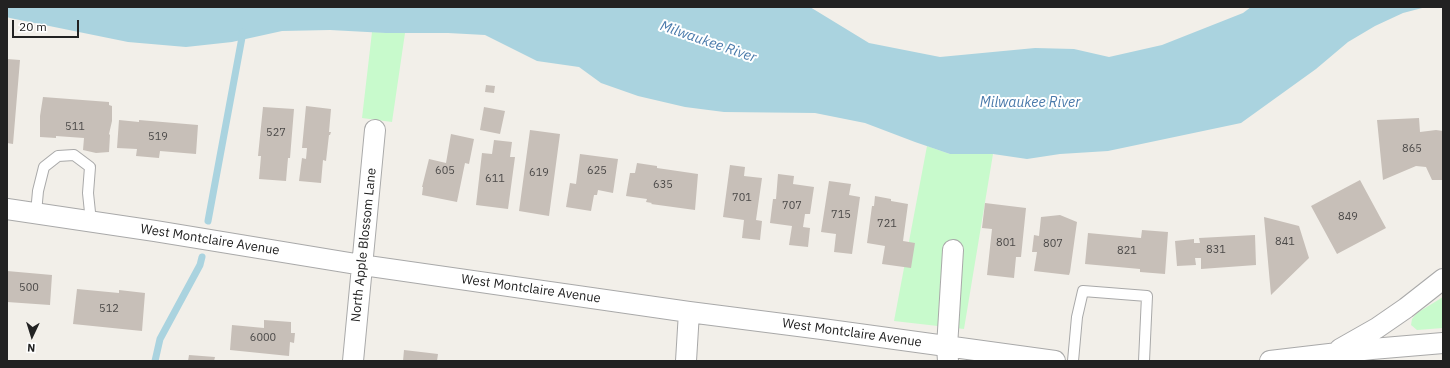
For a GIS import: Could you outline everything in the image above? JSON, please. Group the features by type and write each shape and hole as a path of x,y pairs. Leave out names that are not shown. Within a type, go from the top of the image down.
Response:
{"street":[{"name":"North Apple Blossom Lane","path":"353,361 375,130"},
{"name":"West Montclaire Avenue","path":"7,209 362,265 689,312 822,328 947,354 1055,361"},
{"path":"947,354 953,250"},
{"path":"1331,354 1383,324 1443,279"},
{"path":"686,361 689,312"},
{"path":"1270,361 1443,343"}],"lane":[{"path":"36,213 38,190 44,167 58,156 74,155 90,168 88,193 91,222"},
{"path":"1072,361 1077,317 1083,292 1147,296 1144,361"}],"green space":[{"path":"372,32 405,33 392,122 362,118"},
{"path":"927,146 950,154 993,154 964,329 894,321"},
{"path":"1443,297 1443,328 1417,330 1411,325 1412,319 1417,313"}],"water":[{"name":"Milwaukee River","path":"7,7 810,7 869,43 940,57 1035,48 1074,49 1109,57 1162,45 1243,13 1251,7 1426,7 1403,13 1375,26 1348,42 1316,69 1241,123 1108,151 1060,154 1027,159 993,154 950,154 865,123 815,113 724,112 685,107 638,96 601,83 579,67 537,61 485,35 330,30 282,31 232,42 186,47 128,42 10,18 7,17"}],"building":[{"path":"7,59 20,60 13,144 7,143"},
{"path":"486,85 495,86 494,93 485,92"},
{"path":"43,97 109,102 109,105 112,106 112,121 109,134 109,152 96,153 83,150 84,138 56,136 56,138 40,137 40,116"},
{"path":"306,106 331,109 329,132 331,132 329,135 326,161 323,160 321,183 299,181 302,158 306,159 307,148 302,148"},
{"path":"263,107 294,109 290,158 288,158 286,181 259,179 261,156 258,156"},
{"path":"484,107 505,111 500,134 480,130"},
{"path":"1419,118 1420,132 1436,130 1443,131 1443,180 1432,180 1426,167 1416,166 1383,180 1377,120"},
{"path":"119,120 139,122 139,120 198,125 196,154 160,151 159,158 136,156 137,149 117,148"},
{"path":"530,130 560,134 549,216 519,211"},
{"path":"451,134 474,139 469,164 465,163 457,202 422,195 422,187 429,159 446,163"},
{"path":"494,140 512,142 510,157 515,157 508,209 476,205 482,153 492,154"},
{"path":"580,154 618,159 613,193 598,190 597,195 594,195 591,211 566,207 570,183 576,184"},
{"path":"637,163 657,166 657,168 698,174 695,210 651,204 652,203 646,202 647,199 626,196 630,173 635,173"},
{"path":"730,165 745,167 744,176 762,178 756,220 762,221 760,240 742,238 744,220 723,217"},
{"path":"778,174 794,176 793,184 814,187 810,214 805,214 803,227 810,228 808,247 789,245 792,226 770,223 773,199 776,199"},
{"path":"1360,180 1386,228 1337,254 1311,206"},
{"path":"829,181 851,184 849,195 860,197 852,254 834,252 836,234 821,232"},
{"path":"875,196 908,204 903,241 915,243 911,268 882,264 885,246 867,243 872,206 874,206"},
{"path":"985,203 1026,208 1021,257 1016,257 1014,278 987,275 992,229 982,228"},
{"path":"1060,215 1077,222 1069,275 1034,271 1037,252 1032,252 1034,235 1039,236 1041,217"},
{"path":"1264,217 1299,226 1309,258 1271,295"},
{"path":"1142,230 1168,232 1165,274 1140,272 1140,269 1085,264 1088,233 1141,238"},
{"path":"1255,235 1256,265 1201,269 1201,258 1195,258 1196,265 1177,266 1175,241 1194,239 1194,243 1200,243 1199,238"},
{"path":"7,271 52,275 50,305 7,302"},
{"path":"77,289 119,293 119,290 145,293 142,331 73,324"},
{"path":"264,320 291,322 291,333 295,333 294,343 290,342 289,356 230,350 232,325 264,328"},
{"path":"404,350 438,354 437,361 403,361"},
{"path":"189,355 215,357 214,361 188,361"}],"waterway":[{"path":"208,221 243,32"},
{"path":"155,361 160,339 200,265 202,257"}]}
